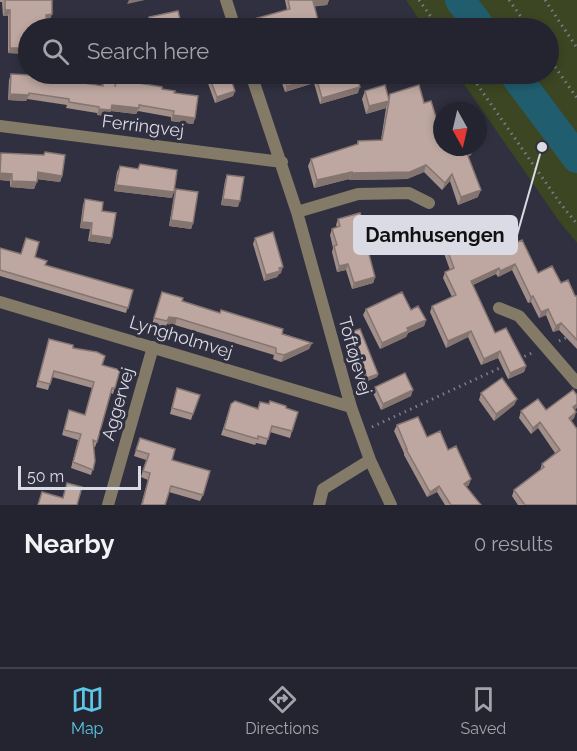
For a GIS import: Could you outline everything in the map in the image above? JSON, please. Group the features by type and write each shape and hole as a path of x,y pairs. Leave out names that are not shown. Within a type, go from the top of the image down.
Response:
{"street":[{"path":"226,0 232,18"},
{"name":"Toftøjevej","path":"255,84 297,212 351,407 370,460 391,505"},
{"name":"Ferringvej","path":"0,126 282,162"},
{"path":"297,212 358,194 409,193 429,202"},
{"name":"Lyngholmvej","path":"0,302 351,407"},
{"path":"500,308 519,316 577,382"},
{"name":"Aggervej","path":"108,505 153,347"},
{"path":"319,505 323,489 370,460"}],"path":[{"path":"419,0 432,18"},
{"path":"510,0 522,18"},
{"path":"545,0 557,18"},
{"path":"559,21 577,48"},
{"path":"559,72 577,98"},
{"path":"477,84 577,224"},
{"path":"515,361 577,333"},
{"path":"360,433 505,366"}],"green space":[{"path":"406,0 577,0 577,243 559,221 487,117 487,102 476,102 464,84 559,84 559,18 418,18"}],"building":[{"path":"5,0 52,0 52,14 46,15 46,18 18,18 18,48 10,48 10,10 5,10"},
{"path":"288,0 322,0 313,1 317,18 258,18 290,9"},
{"path":"178,11 180,18 149,18"},
{"path":"11,74 18,74 18,84 103,86 103,84 144,84 162,87 162,89 175,91 174,93 198,96 195,118 173,115 174,111 139,105 139,108 112,105 111,110 99,109 99,107 69,102 69,99 29,93 29,95 10,94"},
{"path":"212,84 233,84 235,91 217,97"},
{"path":"318,84 359,84 360,87 322,98"},
{"path":"385,85 389,100 390,94 419,85 424,103 431,101 433,107 433,156 468,156 481,190 461,197 452,174 445,183 426,165 410,172 352,172 317,180 311,159 358,144 358,141 382,140 389,101 369,106 365,91"},
{"path":"45,152 65,155 62,176 38,172 37,182 12,181 12,174 0,173 1,153 44,155"},
{"path":"140,164 177,170 174,192 116,185 120,166 138,169"},
{"path":"227,175 244,177 240,201 223,199"},
{"path":"176,189 198,192 193,223 171,220"},
{"path":"85,199 103,202 102,211 116,213 112,238 91,235 92,223 82,222"},
{"path":"360,213 370,246 367,247 375,277 354,283 348,264 339,266 334,246 337,245 332,229 340,226 338,219"},
{"path":"471,216 474,226 480,224 487,243 496,239 500,250 522,240 538,273 552,266 561,283 568,280 577,296 577,340 561,323 556,326 548,309 541,312 515,264 500,271 499,268 471,281 495,333 506,328 526,366 510,373 500,351 484,359 471,331 448,341 432,306 456,295 445,272 454,268 439,228"},
{"path":"273,232 283,267 279,268 280,271 266,275 255,238"},
{"path":"26,238 39,242 35,257 47,261 45,265 133,290 128,308 0,270 0,248 21,254"},
{"path":"162,292 220,313 221,310 283,329 282,334 312,343 284,355 276,353 276,348 177,318 169,317 167,321 154,318"},
{"path":"402,292 411,310 418,306 426,320 382,343 366,309"},
{"path":"360,329 378,374 367,378 351,332"},
{"path":"49,339 73,345 73,348 97,352 105,356 102,365 120,370 115,388 112,388 97,442 93,440 95,461 93,470 73,462 81,434 64,430 69,410 85,415 94,382 54,371 50,384 38,381"},
{"path":"405,373 413,390 383,404 375,387"},
{"path":"502,378 517,399 496,414 481,393"},
{"path":"177,388 200,395 193,414 172,408"},
{"path":"573,390 577,395 577,404 573,407 576,412 569,418 577,429 577,505 525,505 514,490 544,467 542,464 560,450 540,422 533,428 521,411 538,399 546,410"},
{"path":"235,401 258,409 260,402 269,404 270,401 298,412 292,431 272,426 268,439 258,436 258,439 224,429 231,404"},
{"path":"418,417 427,437 440,431 448,450 456,446 471,479 464,484 481,505 451,505 439,486 430,492 406,449 397,425"},
{"path":"140,438 175,449 172,460 210,471 203,495 171,486 165,505 142,505 150,473 143,471 149,454 136,450"},
{"path":"67,483 82,487 77,505 38,505 42,492 63,498"}],"waterway":[{"path":"460,0 474,18"},
{"path":"522,84 577,158"}],"place":[{"name":"Damhusengen","path":"542,147"}]}
